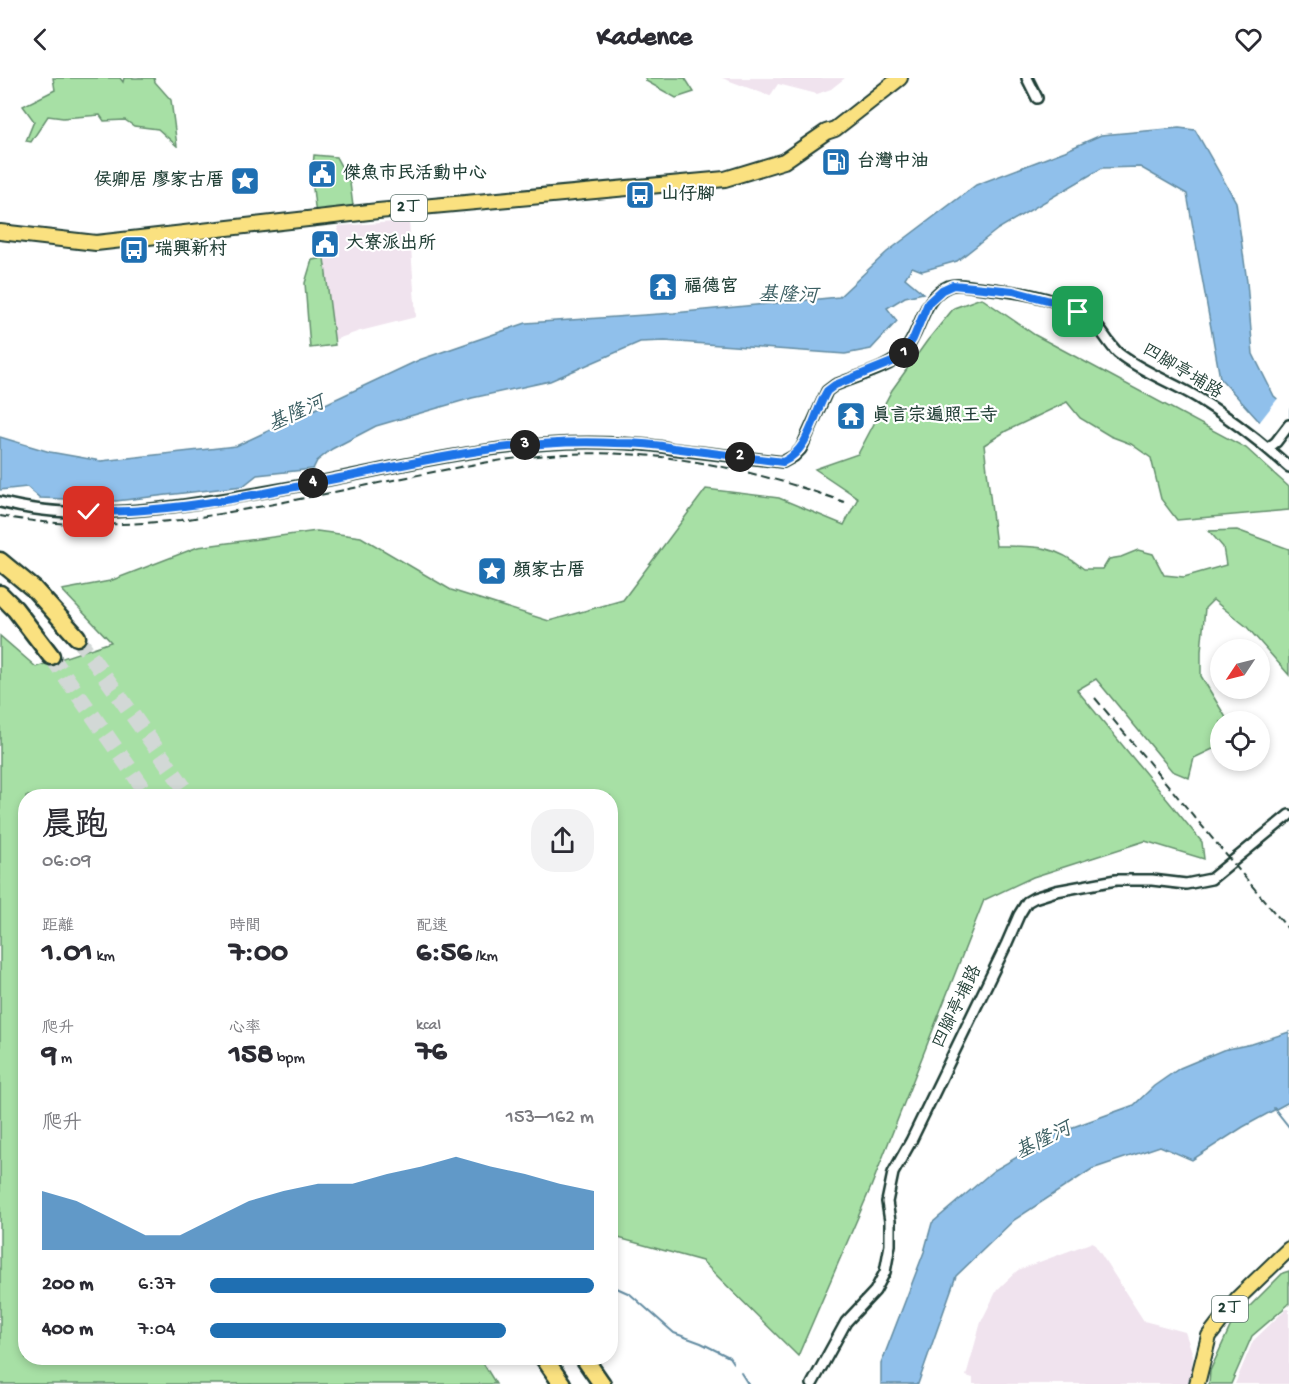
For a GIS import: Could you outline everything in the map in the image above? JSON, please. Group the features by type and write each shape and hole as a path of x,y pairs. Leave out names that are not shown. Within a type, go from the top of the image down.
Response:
{"highway":[{"path":"0,561 34,589 77,637"},
{"path":"0,594 51,656"},
{"path":"549,1365 562,1384"},
{"path":"589,1365 602,1384"}],"main road":[{"name":"2丁","path":"826,132 831,123 887,78"},
{"name":"2丁","path":"0,232 96,243 356,214 725,179 784,161 826,132 835,129 900,78"},
{"name":"2丁","path":"1197,1384 1209,1336 1238,1298 1289,1249"}],"street":[{"path":"1027,78 1037,98"},
{"name":"四腳亭埔路","path":"0,502 43,510 89,512 144,510 306,485 429,459 539,443 656,444 783,462 794,456 801,448 827,391 835,385 892,362 904,353 913,339 928,303 942,290 953,285 1013,291 1062,304 1088,316 1119,353 1272,445 1289,467"},
{"path":"1272,445 1289,426"},
{"name":"四腳亭埔路","path":"812,1384 846,1322 869,1298 881,1281 890,1245 887,1202 893,1173 911,1141 1006,945 1018,915 1027,902 1056,891 1091,883 1152,880 1186,884 1211,879 1289,815"}],"shaded area":[{"path":"722,78 845,78 831,89 817,94 778,84 770,96"},
{"path":"409,221 416,317 334,340 324,258 340,257 338,226"},
{"path":"1093,1242 1144,1321 1185,1332 1193,1355 1190,1384 973,1384 973,1378 966,1376 981,1322 997,1290 1018,1270"},
{"path":"1286,1309 1289,1309 1289,1384 1235,1384 1253,1341"}],"green space":[{"path":"53,78 120,78 123,82 124,78 154,78 171,100 177,146 158,129 134,126 125,120 104,121 100,115 63,118 48,116 31,142 26,141 34,121 23,106 55,90"},
{"path":"645,78 685,78 694,92 676,98 646,81"},
{"path":"314,155 336,157 350,183 354,214 317,225 312,179"},
{"path":"324,258 335,345 310,348 305,283 312,260"},
{"path":"981,298 1035,335 1246,448 1289,487 1289,510 1177,520 1161,499 1151,458 1131,444 1110,436 1080,418 1067,402 1006,431 984,445 996,546 1043,548 1063,555 1084,569 1103,569 1109,559 1138,550 1153,554 1164,575 1184,577 1226,565 1223,547 1209,531 1237,530 1289,549 1289,675 1270,653 1270,639 1258,639 1247,627 1213,600 1205,608 1201,676 1210,691 1210,699 1215,699 1222,711 1210,711 1210,750 1194,758 1189,778 1172,771 1096,679 1077,690 1202,842 1204,859 1145,841 1033,877 984,900 871,1187 798,1356 702,1261 618,1238 618,789 18,789 18,1365 484,1365 496,1384 0,1384 0,636 36,667 111,642 62,590 110,581 198,547 317,531 361,537 451,590 549,621 623,600 706,489 779,498 844,525 858,498 815,469 858,454 892,390 954,308"},
{"path":"1289,1271 1289,1304 1252,1336 1231,1384 1209,1384 1210,1371 1231,1325 1283,1273"}],"water":[{"path":"1179,128 1195,130 1236,202 1247,282 1253,354 1274,396 1289,409 1289,445 1257,419 1220,378 1187,194 1140,167 1102,168 998,229 957,261 922,271 912,267 905,278 923,293 905,297 887,308 897,321 871,349 845,354 665,341 640,342 550,381 472,398 376,426 332,449 317,461 313,469 257,475 243,486 116,501 40,498 27,487 0,490 0,437 50,452 101,461 236,446 419,360 526,323 674,313 839,297 887,252 976,185 1101,135"},
{"name":"基隆河","path":"1289,1032 1289,1102 1243,1127 1192,1160 1160,1146 1092,1169 1014,1220 956,1276 918,1384 881,1384 881,1364 924,1252 932,1223 993,1171 1062,1131 1134,1105 1154,1086 1180,1068 1223,1050 1252,1044"}],"pier":[{"path":"1279,397 1289,405 1289,448 1258,424"}],"waterway":[{"path":"1274,1108 1289,1127"},
{"path":"618,1289 630,1294 674,1333 729,1357 733,1363"},
{"path":"741,1373 748,1384"}],"tunnel":[{"path":"77,637 185,789"},
{"path":"51,656 144,789"}],"railway":[{"path":"0,516 45,522 90,524 181,520 486,463 548,455 604,453 709,464 777,480 844,502"},
{"path":"1095,698 1289,930"}],"place":[{"name":"台灣中油","path":"836,162"},
{"name":"傑魚市民活動中心","path":"322,174"},
{"name":"侯卿居 廖家古厝","path":"245,181"},
{"name":"山仔腳","path":"640,195"},
{"name":"大寮派出所","path":"325,244"},
{"name":"瑞興新村","path":"134,250"},
{"name":"福德宮","path":"663,287"},
{"name":"真言宗遍照王寺","path":"851,416"},
{"name":"顏家古厝","path":"492,571"}],"route":[{"path":"89,512 144,510 208,502 306,485 429,459 539,443 656,444 783,462 794,456 801,448 827,391 835,385 892,362 904,353 913,339 928,303 942,290 953,285 1013,291 1062,304 1078,312"}]}
